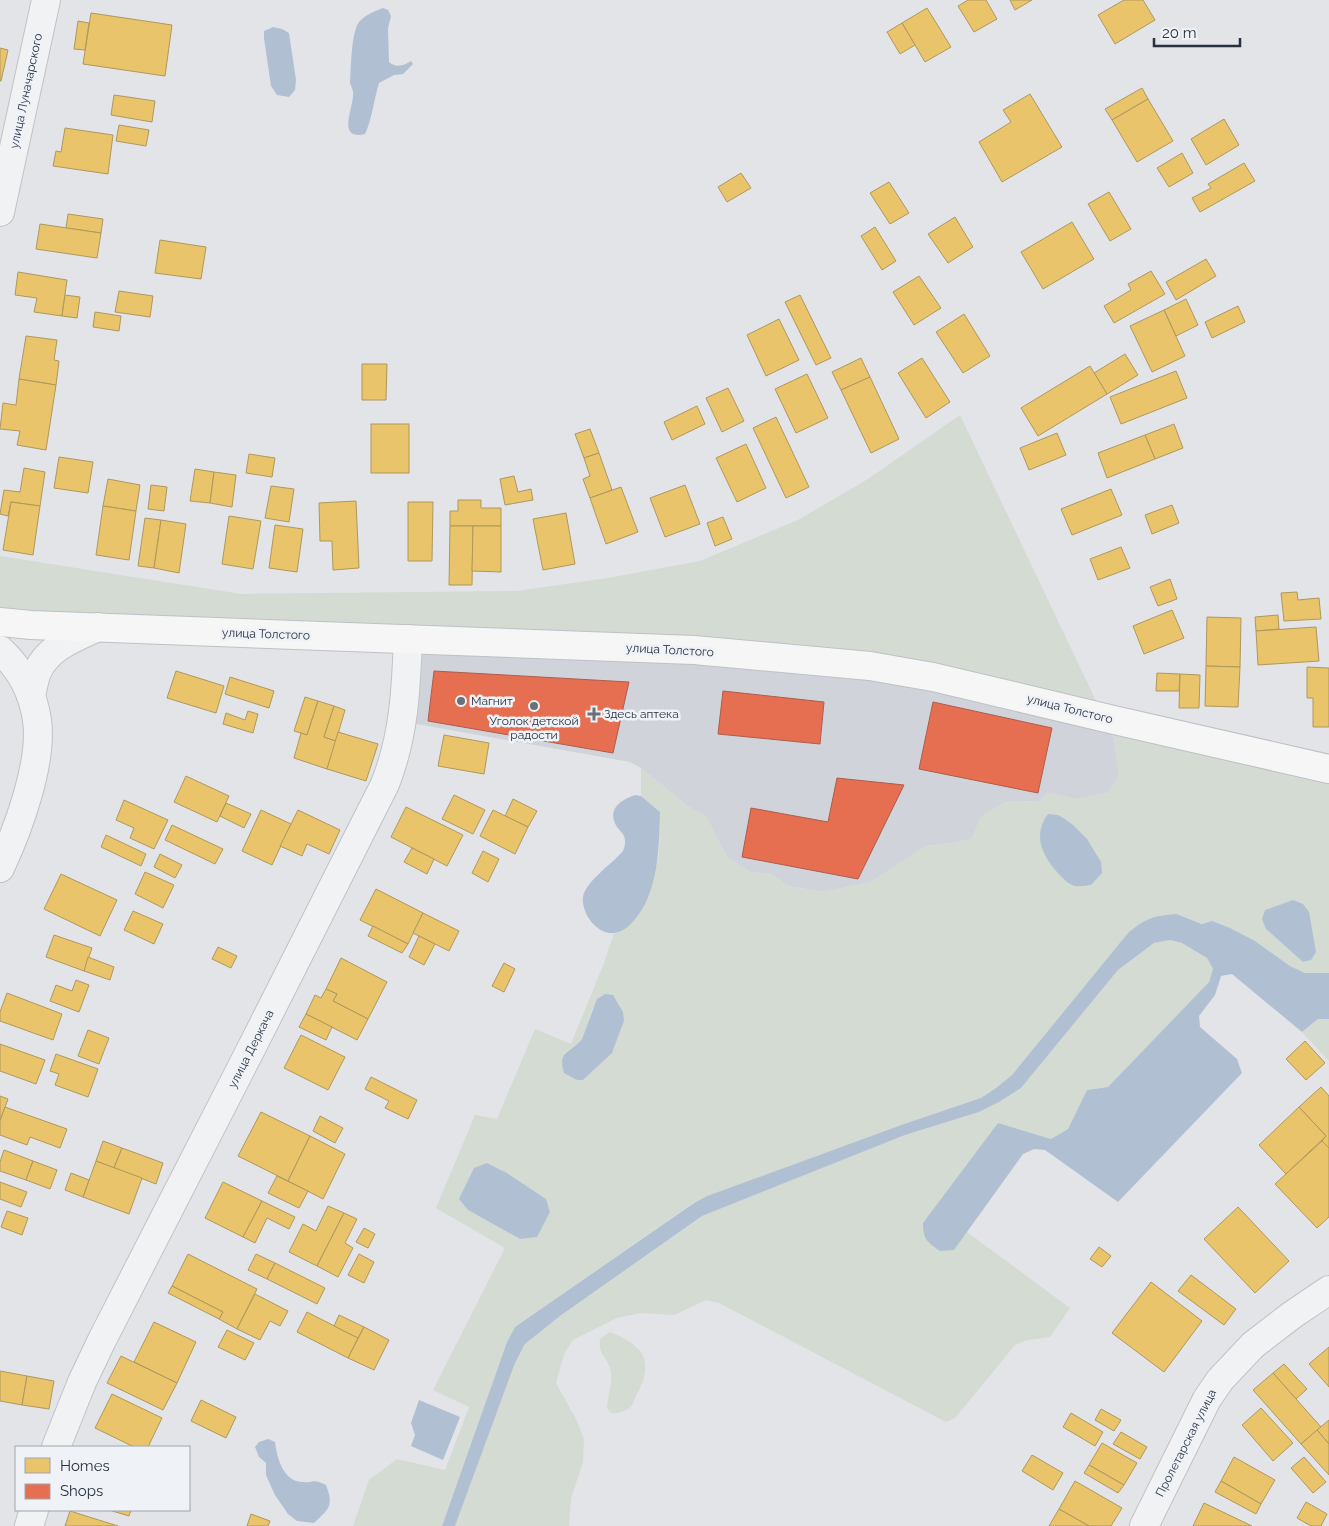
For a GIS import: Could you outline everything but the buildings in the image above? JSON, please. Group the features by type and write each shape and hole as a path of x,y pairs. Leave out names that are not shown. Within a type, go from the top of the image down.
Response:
{"main road":[{"name":"улица Толстого","path":"0,622 694,650 870,666 933,677 1329,769"}],"street":[{"name":"улица Луначарского","path":"0,212 46,0"},
{"path":"31,695 37,672 44,660 56,648 68,640 98,627"},
{"name":"улица Деркача","path":"56,1446 82,1382 105,1333 385,784 392,766 403,722 406,698 408,639"},
{"path":"0,650 18,670 31,695 37,720 35,759 29,787 14,835 0,868"},
{"name":"Пролетарская улица","path":"1144,1526 1206,1399 1220,1380 1253,1345 1329,1290"},
{"path":"29,1526 34,1511"}],"shaded area":[{"path":"960,415 1098,705 1011,681 933,663 0,609 0,556 241,594 516,591 608,578 700,561 798,520 868,479"},
{"path":"418,651 746,666 878,680 924,687 1112,733 1119,776 1108,793 1077,799 1048,793 1038,801 1005,802 981,817 972,839 926,846 871,882 823,892 788,886 771,874 750,872 727,857 706,817 686,805 641,768 630,762 411,723"},
{"path":"1112,733 1329,783 1329,973 1305,973 1290,966 1255,941 1192,920 1128,933 1012,1075 981,1098 707,1196 693,1203 515,1327 507,1342 442,1526 353,1526 369,1480 397,1459 445,1470 469,1407 433,1390 505,1248 436,1208 475,1115 497,1119 535,1029 571,1044 604,963 614,933 623,930 654,879 659,853 660,812 641,796 641,768 686,805 706,817 727,857 750,872 771,874 788,886 823,892 871,882 926,846 971,839 981,817 1005,802 1038,801 1048,793 1077,799 1108,793 1119,776","holes":["1293,900 1310,960 1303,962 1266,929 1265,910","593,1008 624,1021 612,1053 583,1080 564,1053 582,1039","487,1163 507,1173 546,1199 537,1237 520,1239 468,1210"]},
{"path":"1170,940 1182,943 1207,958 1213,969 1209,982 1108,1087 1087,1090 1068,1129 1051,1139 998,1123 954,1250 967,1232 1070,1308 1050,1337 1028,1340 1015,1345 955,1418 946,1422 719,1303 706,1300 674,1315 640,1313 617,1318 573,1340 564,1354 556,1383 575,1417 584,1439 583,1462 571,1498 569,1526 455,1526 515,1363 525,1344 560,1316 702,1216 905,1135 979,1112 999,1102 1021,1088 1118,970 1154,943"},
{"path":"1318,1019 1329,1019 1329,1061 1302,1032"},
{"path":"610,1332 624,1338 636,1347 642,1354 645,1365 642,1382 632,1405 625,1411 616,1413 611,1413 607,1408 611,1373 601,1352 600,1344 600,1339"}],"water":[{"path":"383,8 388,10 391,16 388,28 389,62 397,66 411,61 413,64 403,74 394,75 379,83 365,134 356,135 351,132 348,121 353,97 350,83 354,34 361,20"},
{"path":"273,27 289,33 296,80 295,90 289,97 277,95 271,86 264,31"},
{"path":"635,795 641,796 660,812 659,847 654,880 646,902 637,917 629,926 619,932 608,933 591,922 585,910 583,897 594,879 623,851 625,838 614,821 614,810 620,803"},
{"path":"1048,814 1058,815 1073,825 1087,839 1101,862 1102,873 1091,885 1077,886 1070,884 1051,865 1043,851 1040,836 1043,821"},
{"path":"1293,900 1303,904 1309,912 1316,952 1311,960 1303,962 1266,929 1262,919 1265,910"},
{"path":"1176,914 1202,924 1212,921 1230,928 1255,941 1290,966 1305,973 1329,973 1329,1019 1318,1019 1302,1032 1232,974 1221,976 1215,995 1199,1016 1200,1027 1237,1059 1242,1073 1118,1202 1045,1150 1034,1149 1023,1154 954,1250 940,1251 925,1237 923,1223 998,1123 1051,1139 1068,1129 1087,1090 1108,1087 1209,982 1213,969 1207,958 1182,943 1170,940 1154,943 1118,970 1021,1088 979,1112 905,1135 702,1216 560,1316 525,1344 515,1363 455,1526 442,1526 507,1342 515,1327 694,1203 707,1196 981,1098 1012,1075 1128,933 1150,919"},
{"path":"605,994 613,995 623,1012 624,1021 612,1053 583,1080 577,1080 564,1073 562,1060 566,1053 582,1039 597,999"},
{"path":"487,1163 507,1173 546,1199 550,1212 537,1237 520,1239 468,1210 459,1199 474,1168"},
{"path":"419,1400 460,1417 443,1460 411,1446 415,1435 411,1423"},
{"path":"268,1439 275,1442 279,1461 290,1478 302,1482 316,1481 326,1485 330,1498 329,1507 314,1523 297,1521 288,1514 275,1495 266,1475 266,1463 259,1457 255,1447 259,1442"}],"place":[{"name":"Магнит","path":"461,701"},
{"name":"Уголок детской радости","path":"534,706"},
{"name":"Здесь аптека","path":"594,714"}]}
